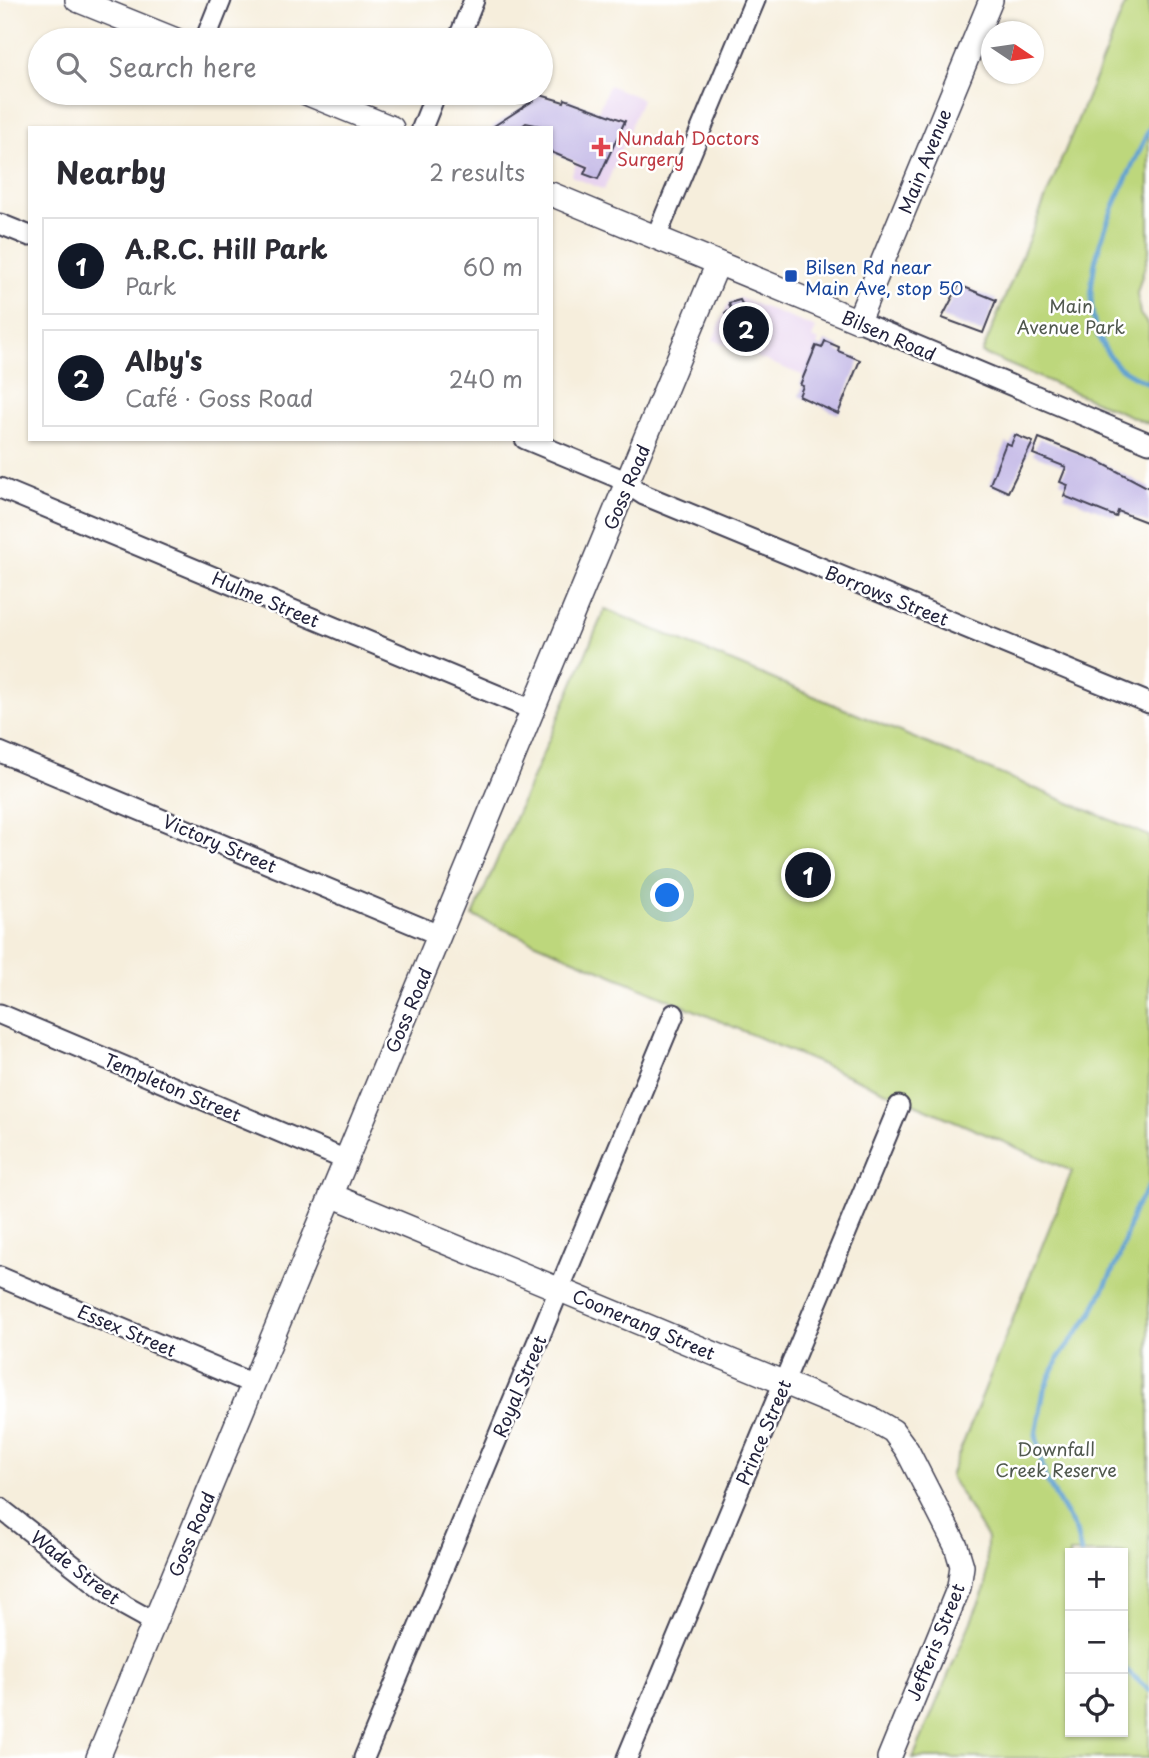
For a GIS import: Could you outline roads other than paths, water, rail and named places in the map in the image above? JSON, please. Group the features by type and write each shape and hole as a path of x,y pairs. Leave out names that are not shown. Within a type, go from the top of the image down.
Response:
{"street":[{"path":"77,0 146,28"},
{"path":"210,28 221,0"},
{"path":"463,28 474,0"},
{"path":"656,237 755,0"},
{"name":"Main Avenue","path":"858,321 991,0"},
{"path":"335,105 386,126"},
{"path":"423,126 431,105"},
{"name":"Bilsen Road","path":"553,195 1149,443"},
{"path":"0,224 28,235"},
{"name":"Goss Road","path":"98,1758 718,263"},
{"name":"Borrows Street","path":"530,441 627,484 644,495 1149,703"},
{"name":"Hulme Street","path":"0,488 533,710"},
{"name":"Victory Street","path":"0,752 439,935"},
{"name":"Templeton Street","path":"0,1014 346,1160"},
{"name":"Royal Street","path":"364,1758 674,1014"},
{"name":"Prince Street","path":"627,1758 899,1106"},
{"name":"Coonerang Street","path":"331,1195 784,1382 893,1431 907,1450 926,1489"},
{"name":"Essex Street","path":"0,1277 253,1384"},
{"name":"Jefferis Street","path":"889,1758 962,1574 956,1546 926,1489"},
{"name":"Wade Street","path":"0,1508 125,1606 154,1622"}],"waterway":[{"path":"1149,129 1110,216 1092,279 1092,310 1099,338 1117,365 1149,384"},
{"path":"1080,1548 1076,1531 1045,1478 1036,1435 1044,1390 1059,1357 1090,1316 1119,1258 1134,1210 1149,1186"},
{"path":"1128,1671 1149,1690"}],"place":[{"name":"Nundah Doctors Surgery","path":"601,147"},
{"name":"Bilsen Rd near Main Ave, stop 50","path":"791,276"},
{"name":"Alby's","path":"746,329"},
{"name":"A.R.C. Hill Park","path":"808,875"}],"park label":[{"name":"Main Avenue Park","path":"1071,315"},
{"name":"Downfall Creek Reserve","path":"1056,1458"}]}
